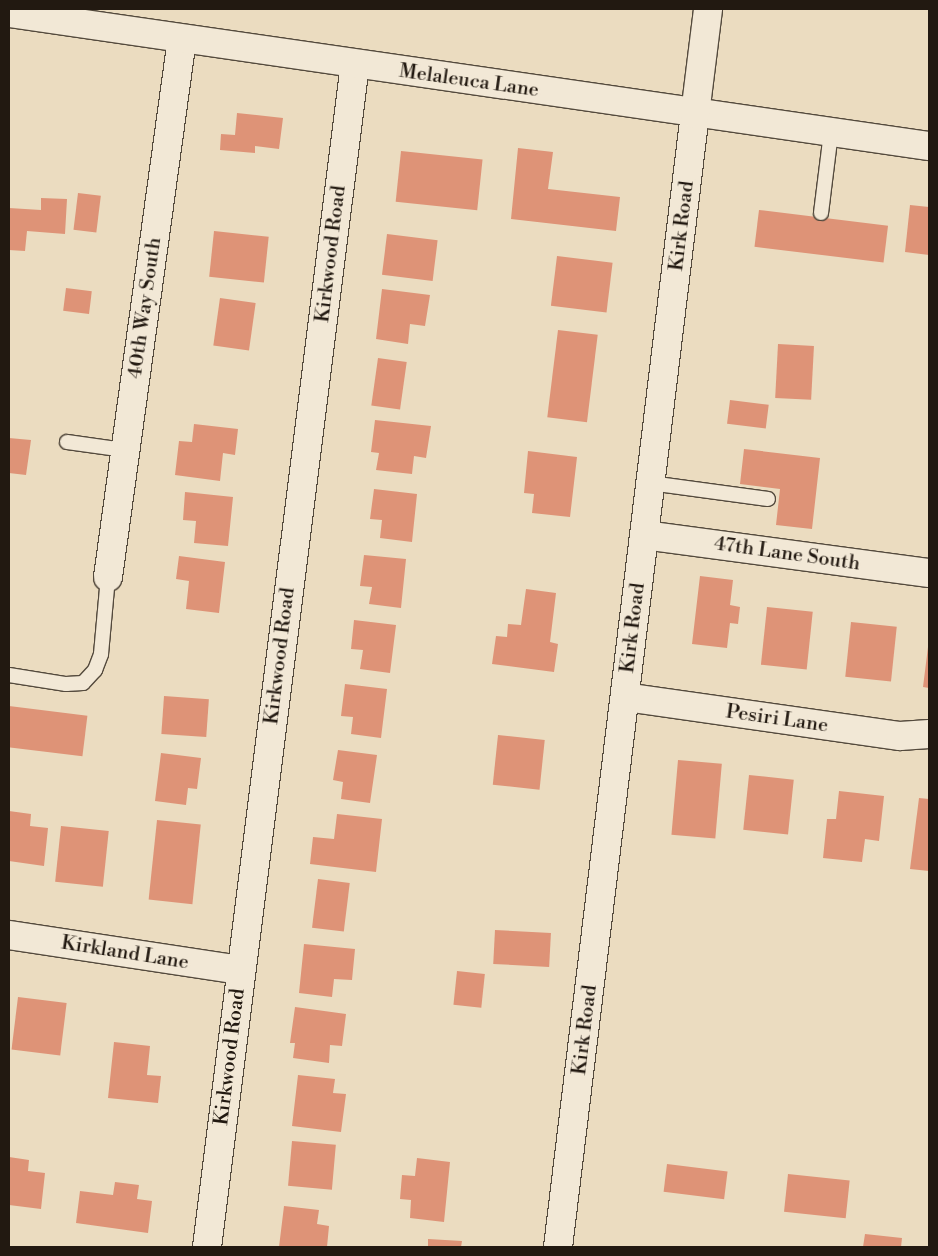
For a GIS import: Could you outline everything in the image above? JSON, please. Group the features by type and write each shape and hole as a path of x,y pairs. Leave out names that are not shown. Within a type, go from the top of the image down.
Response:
{"street":[{"name":"Kirk Road","path":"560,1247 708,9"},
{"name":"Melaleuca Lane","path":"9,13 75,16 182,39 695,114 929,146"},
{"name":"40th Way South","path":"108,577 182,39"},
{"name":"Kirkwood Road","path":"207,1247 240,970 355,64"},
{"name":"47th Lane South","path":"644,536 929,573"},
{"name":"Pesiri Lane","path":"625,697 900,736 929,734"},
{"name":"Kirkland Lane","path":"9,935 240,970"}],"lane":[{"path":"821,213 831,133"},
{"path":"68,442 125,450"},
{"path":"650,483 768,499"},
{"path":"9,675 66,684 83,683 95,670 101,654 108,577"}],"building":[{"path":"237,113 283,118 279,149 255,146 255,153 220,150 221,134 235,135"},
{"path":"518,148 553,152 548,189 620,197 616,231 511,219"},
{"path":"401,151 483,160 477,210 396,202"},
{"path":"78,193 101,196 96,233 73,230"},
{"path":"41,198 67,199 65,234 27,231 25,251 9,250 9,208 41,210"},
{"path":"910,205 929,207 929,255 905,252"},
{"path":"759,210 888,226 884,263 754,247"},
{"path":"214,231 269,237 264,282 209,277"},
{"path":"387,234 438,240 433,281 382,275"},
{"path":"557,256 613,263 606,312 551,306"},
{"path":"66,288 92,291 89,314 63,311"},
{"path":"382,289 430,295 425,326 410,324 408,344 376,339"},
{"path":"220,298 256,303 249,351 213,346"},
{"path":"558,330 598,335 587,422 547,417"},
{"path":"778,344 814,346 811,400 775,398"},
{"path":"378,358 407,362 400,410 371,406"},
{"path":"730,400 769,405 766,429 727,424"},
{"path":"375,420 431,426 426,458 414,456 412,474 376,470 379,453 371,452"},
{"path":"194,424 238,429 235,455 223,453 220,481 175,475 179,441 192,442"},
{"path":"9,438 31,440 26,475 9,473"},
{"path":"744,449 820,458 812,529 776,525 780,489 740,484"},
{"path":"528,451 577,457 570,517 532,513 534,494 524,493"},
{"path":"374,489 417,494 412,542 380,538 382,520 370,519"},
{"path":"185,492 233,497 228,546 194,543 196,521 183,520"},
{"path":"364,555 406,559 401,608 369,604 372,587 360,586"},
{"path":"179,556 225,562 219,613 186,609 189,581 176,579"},
{"path":"700,576 733,580 730,605 740,607 738,624 730,623 727,648 692,644"},
{"path":"526,589 556,593 550,642 558,644 554,672 492,664 496,636 507,637 508,624 521,625"},
{"path":"767,607 813,612 807,669 761,665"},
{"path":"354,620 396,625 390,673 360,669 363,650 351,649"},
{"path":"851,622 897,627 891,682 845,677"},
{"path":"929,647 929,688 923,687"},
{"path":"345,684 387,689 381,738 351,734 353,717 341,716"},
{"path":"164,696 209,699 206,737 161,734"},
{"path":"9,706 87,716 82,756 9,747"},
{"path":"498,735 545,740 540,790 493,785"},
{"path":"338,750 377,755 370,803 341,799 343,782 333,780"},
{"path":"161,753 201,758 197,789 188,788 186,805 155,801"},
{"path":"678,760 722,764 715,839 671,835"},
{"path":"749,775 794,780 788,834 743,830"},
{"path":"839,791 884,796 879,841 865,839 862,862 823,858 827,819 836,819"},
{"path":"919,798 929,799 929,871 910,869"},
{"path":"9,811 31,814 30,826 48,828 44,866 9,861"},
{"path":"337,814 382,819 376,872 310,864 313,837 334,839"},
{"path":"157,820 201,825 192,904 149,900"},
{"path":"61,826 109,831 103,887 55,882"},
{"path":"318,879 350,883 344,932 312,928"},
{"path":"495,930 551,933 549,967 493,964"},
{"path":"304,944 355,949 352,980 334,979 332,997 299,993"},
{"path":"457,971 485,974 481,1008 453,1005"},
{"path":"18,997 67,1003 60,1056 12,1050"},
{"path":"295,1007 346,1014 342,1046 330,1045 329,1063 293,1058 295,1043 290,1043"},
{"path":"114,1042 150,1046 147,1075 161,1076 158,1103 108,1098"},
{"path":"298,1075 335,1079 333,1093 346,1094 341,1132 292,1126"},
{"path":"292,1141 336,1145 332,1190 288,1186"},
{"path":"9,1157 29,1160 28,1171 45,1173 41,1209 9,1205"},
{"path":"417,1158 450,1162 444,1222 410,1218 411,1200 400,1199 402,1175 415,1176"},
{"path":"667,1164 728,1171 724,1199 664,1192"},
{"path":"788,1174 850,1180 846,1218 784,1212"},
{"path":"115,1182 139,1185 137,1199 152,1201 148,1233 76,1223 80,1191 113,1195"},
{"path":"284,1206 319,1210 317,1224 329,1226 327,1247 279,1247"},
{"path":"865,1234 902,1238 901,1247 863,1247"},
{"path":"428,1239 462,1241 461,1247 428,1247"}]}
